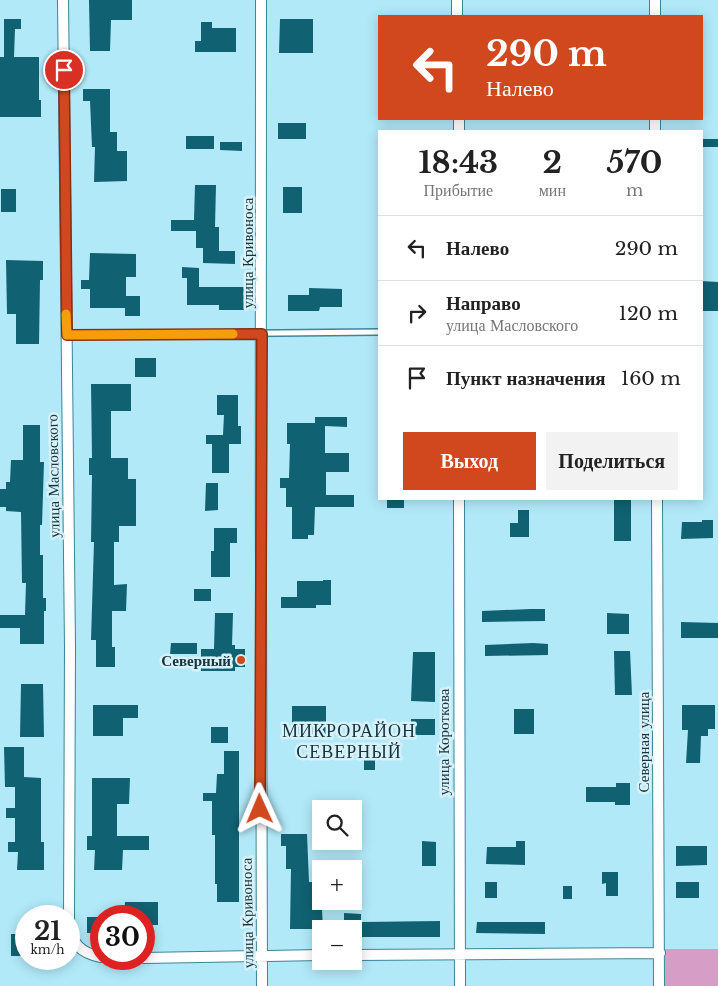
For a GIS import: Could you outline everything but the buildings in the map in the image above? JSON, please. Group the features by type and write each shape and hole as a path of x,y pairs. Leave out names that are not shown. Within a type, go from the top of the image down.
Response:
{"street":[{"name":"улица Масловского","path":"63,0 70,647 69,922 72,938 80,948 90,954"},
{"name":"улица Кривоноса","path":"261,0 260,754 262,986"},
{"path":"457,0 457,15"},
{"path":"655,0 655,15"},
{"name":"улица Короткова","path":"459,500 460,986"},
{"name":"Северная улица","path":"657,500 659,986"},
{"path":"362,955 660,952"},
{"path":"155,958 312,955"}],"lane":[{"path":"67,335 378,332"}],"shaded area":[{"path":"665,949 718,949 718,986 665,986"}],"slow traffic":[{"path":"66,314 67,335 233,334"}],"place":[{"name":"Северный","path":"241,660"}],"district":[{"name":"МИКРОРАЙОН СЕВЕРНЫЙ","path":"349,741"}],"route":[{"path":"64,70 67,335 262,334 260,809"}]}
